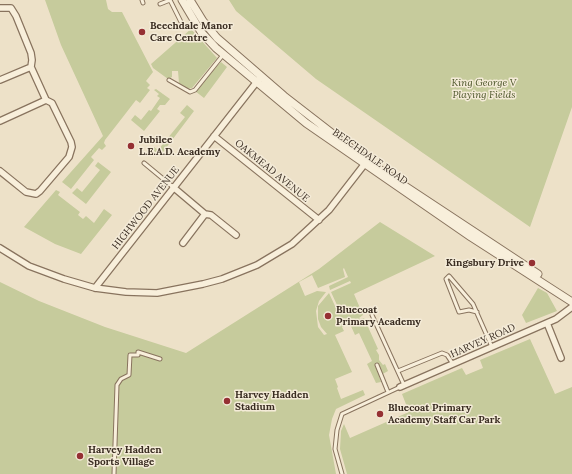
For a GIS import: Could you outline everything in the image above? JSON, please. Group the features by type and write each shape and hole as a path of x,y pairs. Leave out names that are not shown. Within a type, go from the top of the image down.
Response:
{"street":[{"name":"BEECHDALE ROAD","path":"182,0 201,32 223,54 258,80"},
{"name":"BEECHDALE ROAD","path":"190,0 202,21 217,38 258,80 306,123 471,237 572,302"},
{"path":"0,8 11,8 16,16 30,53 32,60 31,67 46,100 52,103 72,147 68,157 40,192 36,194 26,192 0,171"},
{"path":"0,80 31,67"},
{"name":"HIGHWOOD AVENUE","path":"95,288 258,80"},
{"path":"0,121 46,100"},
{"name":"OAKMEAD AVENUE","path":"214,136 319,220"},
{"name":"BEECHDALE ROAD","path":"365,163 572,296"},
{"path":"0,248 29,266 64,279 95,288 126,292 157,293 222,279 275,255 292,244 319,220 340,196 365,163"},
{"path":"173,188 205,214 211,215 236,235"},
{"path":"183,243 205,214"},
{"name":"HARVEY ROAD","path":"402,386 547,323 563,315 572,307"},
{"path":"547,323 561,358"}],"lane":[{"path":"160,4 170,0 181,22"},
{"path":"169,80 190,92 194,90 223,54"},
{"path":"144,163 173,188"},
{"path":"477,312 469,310 459,312 446,279 449,276 473,304 477,312 492,347"},
{"path":"342,474 335,449 336,430 342,414 402,386 398,371 372,315"},
{"path":"114,474 117,385 123,377 129,375 130,355 138,355 138,352 160,359"},
{"path":"398,371 442,353 447,355 453,364"},
{"path":"377,365 388,392"}],"green space":[{"path":"45,0 106,0 108,9 112,12 122,12 153,72 146,81 150,85 147,88 150,90 140,103 136,100 105,140 104,143 106,146 102,150 99,148 91,157 94,160 71,189 62,182 103,136 61,45"},
{"name":"King George V Playing Fields","path":"229,0 572,0 572,107 530,227 316,79 236,11"},
{"path":"191,29 217,58 192,88 187,89 179,83 178,71 172,71 172,77 168,79 153,68 151,64"},
{"path":"221,62 227,67 204,98 195,91"},
{"path":"156,89 170,99 165,105 160,105 157,109 160,111 144,131 131,120 135,115 141,120 149,110 151,111 160,98 157,96 159,94 154,90"},
{"path":"187,105 194,111 160,156 152,149 154,147 158,150 185,117 180,113"},
{"path":"98,162 111,172 86,204 72,193 77,188 82,192 100,170 95,166"},
{"path":"56,190 60,192 58,195 80,212 78,215 83,219 86,216 94,223 104,209 112,215 81,254 55,244 24,227"},
{"path":"380,222 435,256 354,294 363,315 359,318 364,318 378,349 376,350 379,355 379,360 383,365 385,364 388,371 379,376 381,382 376,383 367,364 372,361 359,333 355,335 350,324 342,327 344,331 335,335 352,372 335,379 341,399 363,390 365,395 336,409 332,419 329,435 336,474 0,474 0,282 39,301 105,327 186,353 319,269","holes":["344,268 348,277 329,286 330,290 350,281 351,283 331,292 337,305 335,306 329,293 318,306 318,319 321,327 327,334 324,335 318,327 316,311 319,301 326,292 317,291 305,296 299,282 312,275 318,288 345,277"]},
{"path":"538,288 547,293 557,311 526,323 522,315"},
{"path":"530,339 555,394 572,387 572,474 347,474 340,449 341,431 344,424 350,438 409,412 402,394 462,368 466,375 483,368 480,360"}],"place":[{"name":"Beechdale Manor Care Centre","path":"142,32"},
{"name":"Jubilee L.E.A.D. Academy","path":"131,146"},
{"name":"Kingsbury Drive","path":"532,263"},
{"name":"Bluecoat Primary Academy","path":"328,316"},
{"name":"Harvey Hadden Stadium","path":"227,401"},
{"name":"Bluecoat Primary Academy Staff Car Park","path":"380,414"},
{"name":"Harvey Hadden Sports Village","path":"80,456"}]}
